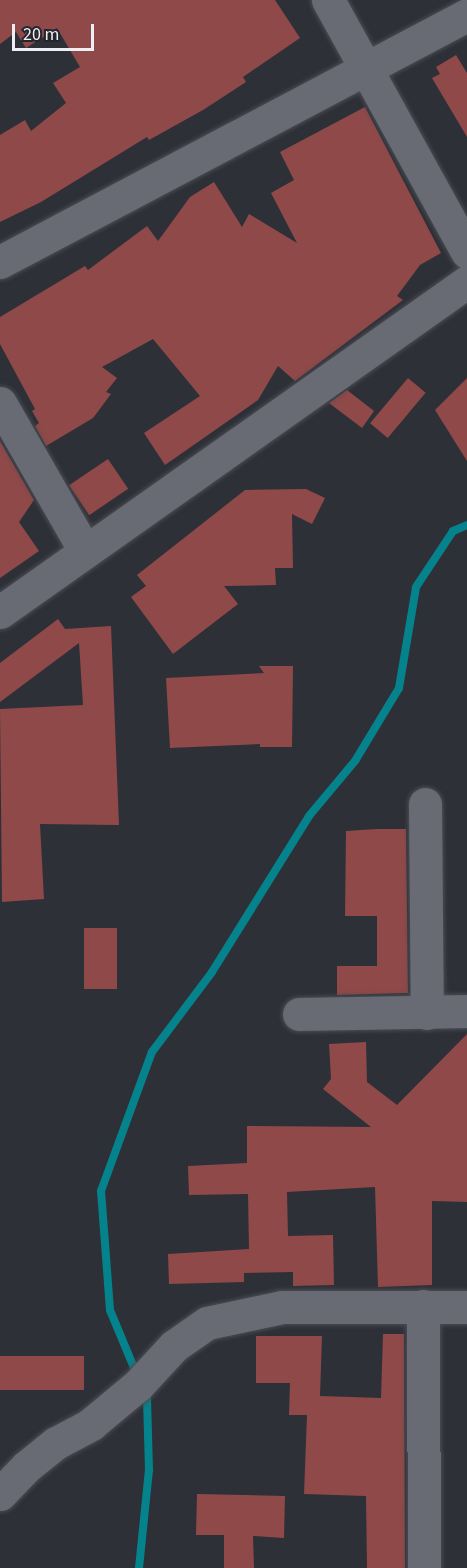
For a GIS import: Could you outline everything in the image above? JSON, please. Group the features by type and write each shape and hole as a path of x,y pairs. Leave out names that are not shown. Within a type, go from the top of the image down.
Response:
{"street":[{"path":"328,0 467,252"},
{"path":"0,262 366,71 467,15"},
{"path":"0,612 467,282"},
{"path":"0,403 85,550"},
{"path":"425,804 427,1013"},
{"path":"298,1014 467,1011"},
{"path":"423,1306 424,1568"},
{"path":"0,1494 56,1443 91,1424 121,1399 174,1346 207,1323 282,1307 467,1307"}],"building":[{"path":"0,0 275,0 300,38 243,77 246,82 203,110 149,140 147,137 41,202 0,222 0,135 25,120 31,131 66,103 53,83 80,67 57,28 26,48 16,32 0,44"},
{"path":"456,55 467,73 467,137 432,78 440,74 436,67"},
{"path":"365,107 441,253 420,265 397,296 403,300 295,381 278,366 258,400 165,465 144,433 200,396 153,339 102,367 117,378 106,392 111,394 93,418 46,446 35,426 39,423 32,411 35,409 0,344 0,317 85,266 88,270 147,226 158,241 190,197 214,182 242,227 249,214 297,243 271,193 294,180 280,152"},
{"path":"408,378 426,393 388,438 370,423"},
{"path":"467,378 467,461 435,410"},
{"path":"347,390 374,411 362,428 329,403"},
{"path":"0,441 34,500 19,522 39,551 0,578"},
{"path":"108,459 128,489 89,515 69,485"},
{"path":"306,489 325,498 312,524 292,514 293,568 275,568 276,585 224,586 238,604 173,654 131,597 146,586 137,575 245,490"},
{"path":"58,619 65,629 111,626 119,825 40,824 44,899 2,902 0,709 83,705 79,643 0,702 0,663"},
{"path":"259,666 293,666 292,747 260,747 260,744 170,748 166,678 264,673"},
{"path":"406,829 408,993 337,995 337,966 377,966 377,916 345,916 346,831"},
{"path":"84,928 117,928 117,989 84,989"},
{"path":"467,1034 467,1202 432,1201 432,1285 378,1287 375,1187 287,1192 288,1236 333,1235 334,1285 293,1286 293,1272 244,1273 244,1282 169,1284 168,1254 249,1249 248,1194 189,1195 188,1166 247,1163 247,1126 371,1127 323,1089 331,1079 329,1044 366,1042 367,1082 397,1105"},
{"path":"383,1334 404,1334 405,1568 367,1568 366,1496 304,1494 307,1415 289,1415 290,1383 256,1383 256,1336 322,1336 320,1396 381,1398"},
{"path":"0,1356 84,1356 84,1390 0,1390"},
{"path":"197,1494 285,1496 284,1538 253,1536 254,1568 224,1568 224,1535 196,1535"}],"waterway":[{"path":"137,1375 110,1310 101,1191 152,1052 212,972 309,816 355,761 399,688 416,587 453,531 467,525"},
{"path":"139,1568 149,1470 147,1399 143,1390"}]}
